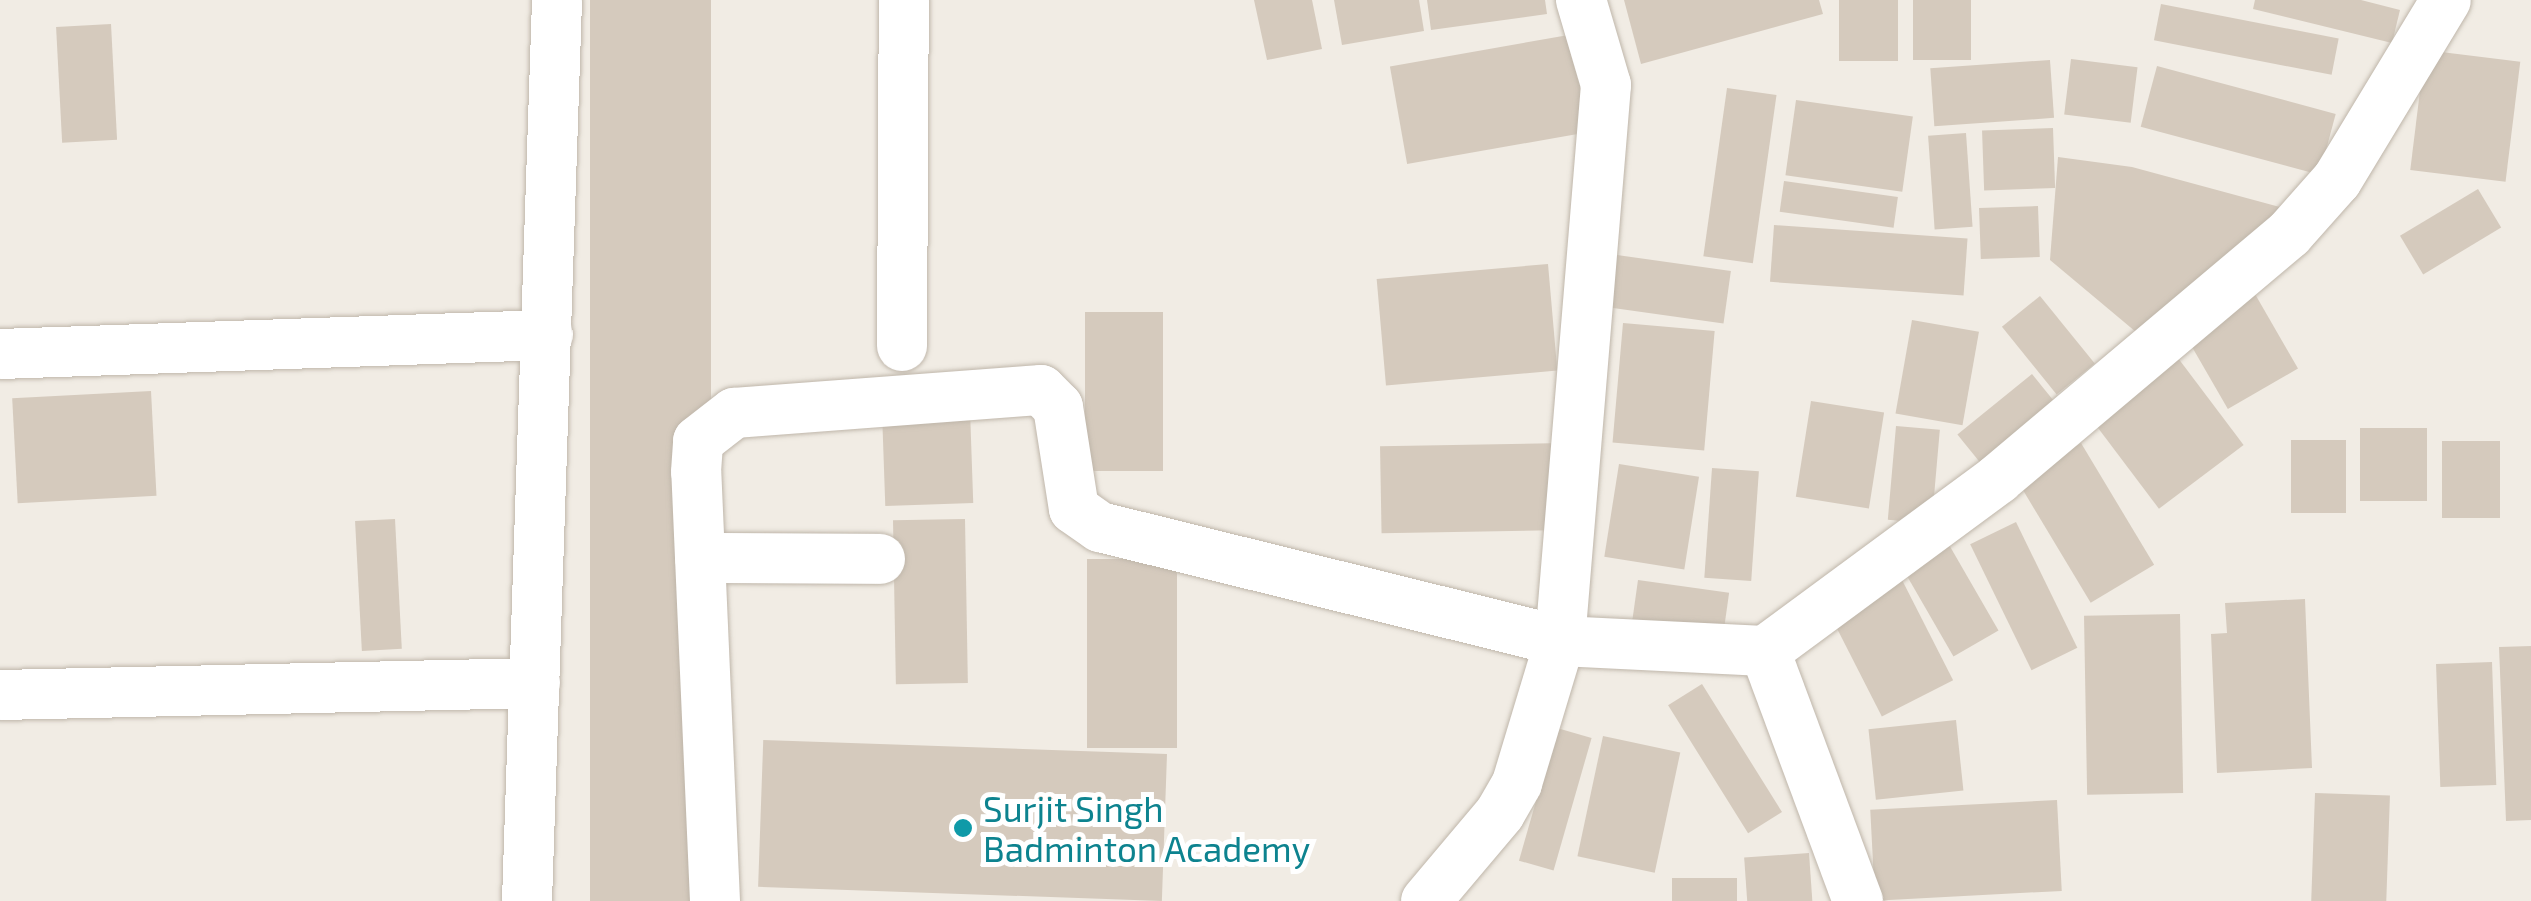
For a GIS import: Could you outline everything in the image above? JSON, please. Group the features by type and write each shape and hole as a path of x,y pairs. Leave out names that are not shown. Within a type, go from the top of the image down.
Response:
{"street":[{"path":"527,901 558,0"},
{"path":"902,346 904,0"},
{"path":"1426,901 1500,813 1517,783 1560,641 1606,85 1581,0"},
{"path":"714,901 698,441 734,412 1041,390 1058,407 1074,509 1100,527 1560,641 1765,651 1998,479 2289,234 2338,180 2446,0"},
{"path":"0,354 548,335"},
{"path":"700,558 880,560"},
{"path":"1765,651 1858,901"},
{"path":"0,695 534,683"}],"building":[{"path":"590,0 711,0 711,901 590,901"},
{"path":"1254,0 1312,0 1322,49 1267,60"},
{"path":"1334,0 1419,0 1424,31 1342,45"},
{"path":"1427,0 1545,0 1547,14 1431,30"},
{"path":"1624,0 1819,0 1823,14 1641,64"},
{"path":"1839,0 1898,0 1898,61 1839,61"},
{"path":"1913,0 1971,0 1971,60 1913,60"},
{"path":"2255,0 2361,0 2400,10 2392,43 2253,9"},
{"path":"2161,4 2339,39 2332,75 2154,40"},
{"path":"111,24 117,140 62,143 56,27"},
{"path":"1580,33 1597,130 1407,164 1390,67"},
{"path":"2425,50 2520,62 2506,182 2410,170"},
{"path":"2071,59 2138,67 2131,123 2064,115"},
{"path":"2050,60 2054,118 1934,126 1930,68"},
{"path":"2157,66 2336,114 2319,175 2141,127"},
{"path":"1727,88 1777,95 1753,263 1703,256"},
{"path":"1796,100 1913,116 1902,192 1785,175"},
{"path":"2053,128 2055,188 1984,190 1982,130"},
{"path":"1966,133 1973,227 1935,229 1928,136"},
{"path":"2058,157 2132,167 2291,210 2136,332 2050,260"},
{"path":"1784,181 1898,197 1894,228 1780,212"},
{"path":"2478,189 2501,228 2423,274 2400,236"},
{"path":"2038,206 2040,257 1981,259 1979,208"},
{"path":"1774,225 1968,239 1964,295 1770,282"},
{"path":"1617,255 1731,271 1724,323 1610,307"},
{"path":"1548,264 1557,371 1386,386 1377,279"},
{"path":"2255,294 2298,368 2228,409 2185,334"},
{"path":"2040,296 2095,364 2057,394 2002,327"},
{"path":"1085,312 1163,312 1163,471 1085,471"},
{"path":"1912,320 1979,332 1962,425 1896,414"},
{"path":"1623,323 1715,331 1704,451 1613,443"},
{"path":"2178,358 2244,445 2159,509 2093,422"},
{"path":"2032,374 2061,410 1986,470 1957,434"},
{"path":"151,391 156,496 18,503 12,398"},
{"path":"1811,401 1884,413 1869,508 1796,497"},
{"path":"970,410 973,503 885,506 882,413"},
{"path":"1896,426 1940,430 1932,523 1888,520"},
{"path":"2360,428 2427,428 2427,501 2360,501"},
{"path":"2291,440 2346,440 2346,513 2291,513"},
{"path":"2442,441 2500,441 2500,518 2442,518"},
{"path":"1564,443 1566,530 1382,533 1380,446"},
{"path":"2081,443 2154,565 2091,603 2018,481"},
{"path":"1619,464 1699,477 1684,570 1604,557"},
{"path":"1712,468 1759,471 1751,581 1704,578"},
{"path":"395,519 402,649 362,651 355,521"},
{"path":"965,519 968,683 896,684 893,520"},
{"path":"2016,522 2077,648 2032,670 1970,544"},
{"path":"1948,543 1998,630 1953,656 1903,569"},
{"path":"1087,559 1177,559 1177,748 1087,748"},
{"path":"1900,576 1953,680 1882,717 1829,612"},
{"path":"1638,580 1729,593 1723,638 1632,626"},
{"path":"2305,599 2312,768 2217,773 2211,634 2227,633 2225,603"},
{"path":"2180,614 2183,793 2087,795 2084,616"},
{"path":"2531,646 2531,820 2506,821 2499,647"},
{"path":"2492,662 2496,785 2440,787 2436,664"},
{"path":"1702,684 1782,812 1748,833 1668,705"},
{"path":"1956,720 1963,791 1876,800 1868,729"},
{"path":"1557,728 1592,738 1554,871 1519,861"},
{"path":"1603,736 1680,752 1655,873 1577,856"},
{"name":"Surjit Singh Badminton Academy","path":"763,740 1167,754 1162,901 758,887"},
{"path":"2315,793 2390,796 2386,901 2311,901"},
{"path":"2057,800 2062,891 1875,901 1870,810"},
{"path":"1809,853 1812,901 1747,901 1744,858"},
{"path":"1672,878 1737,878 1737,901 1672,901"}],"place":[{"name":"Surjit Singh Badminton Academy","path":"963,828"}]}
